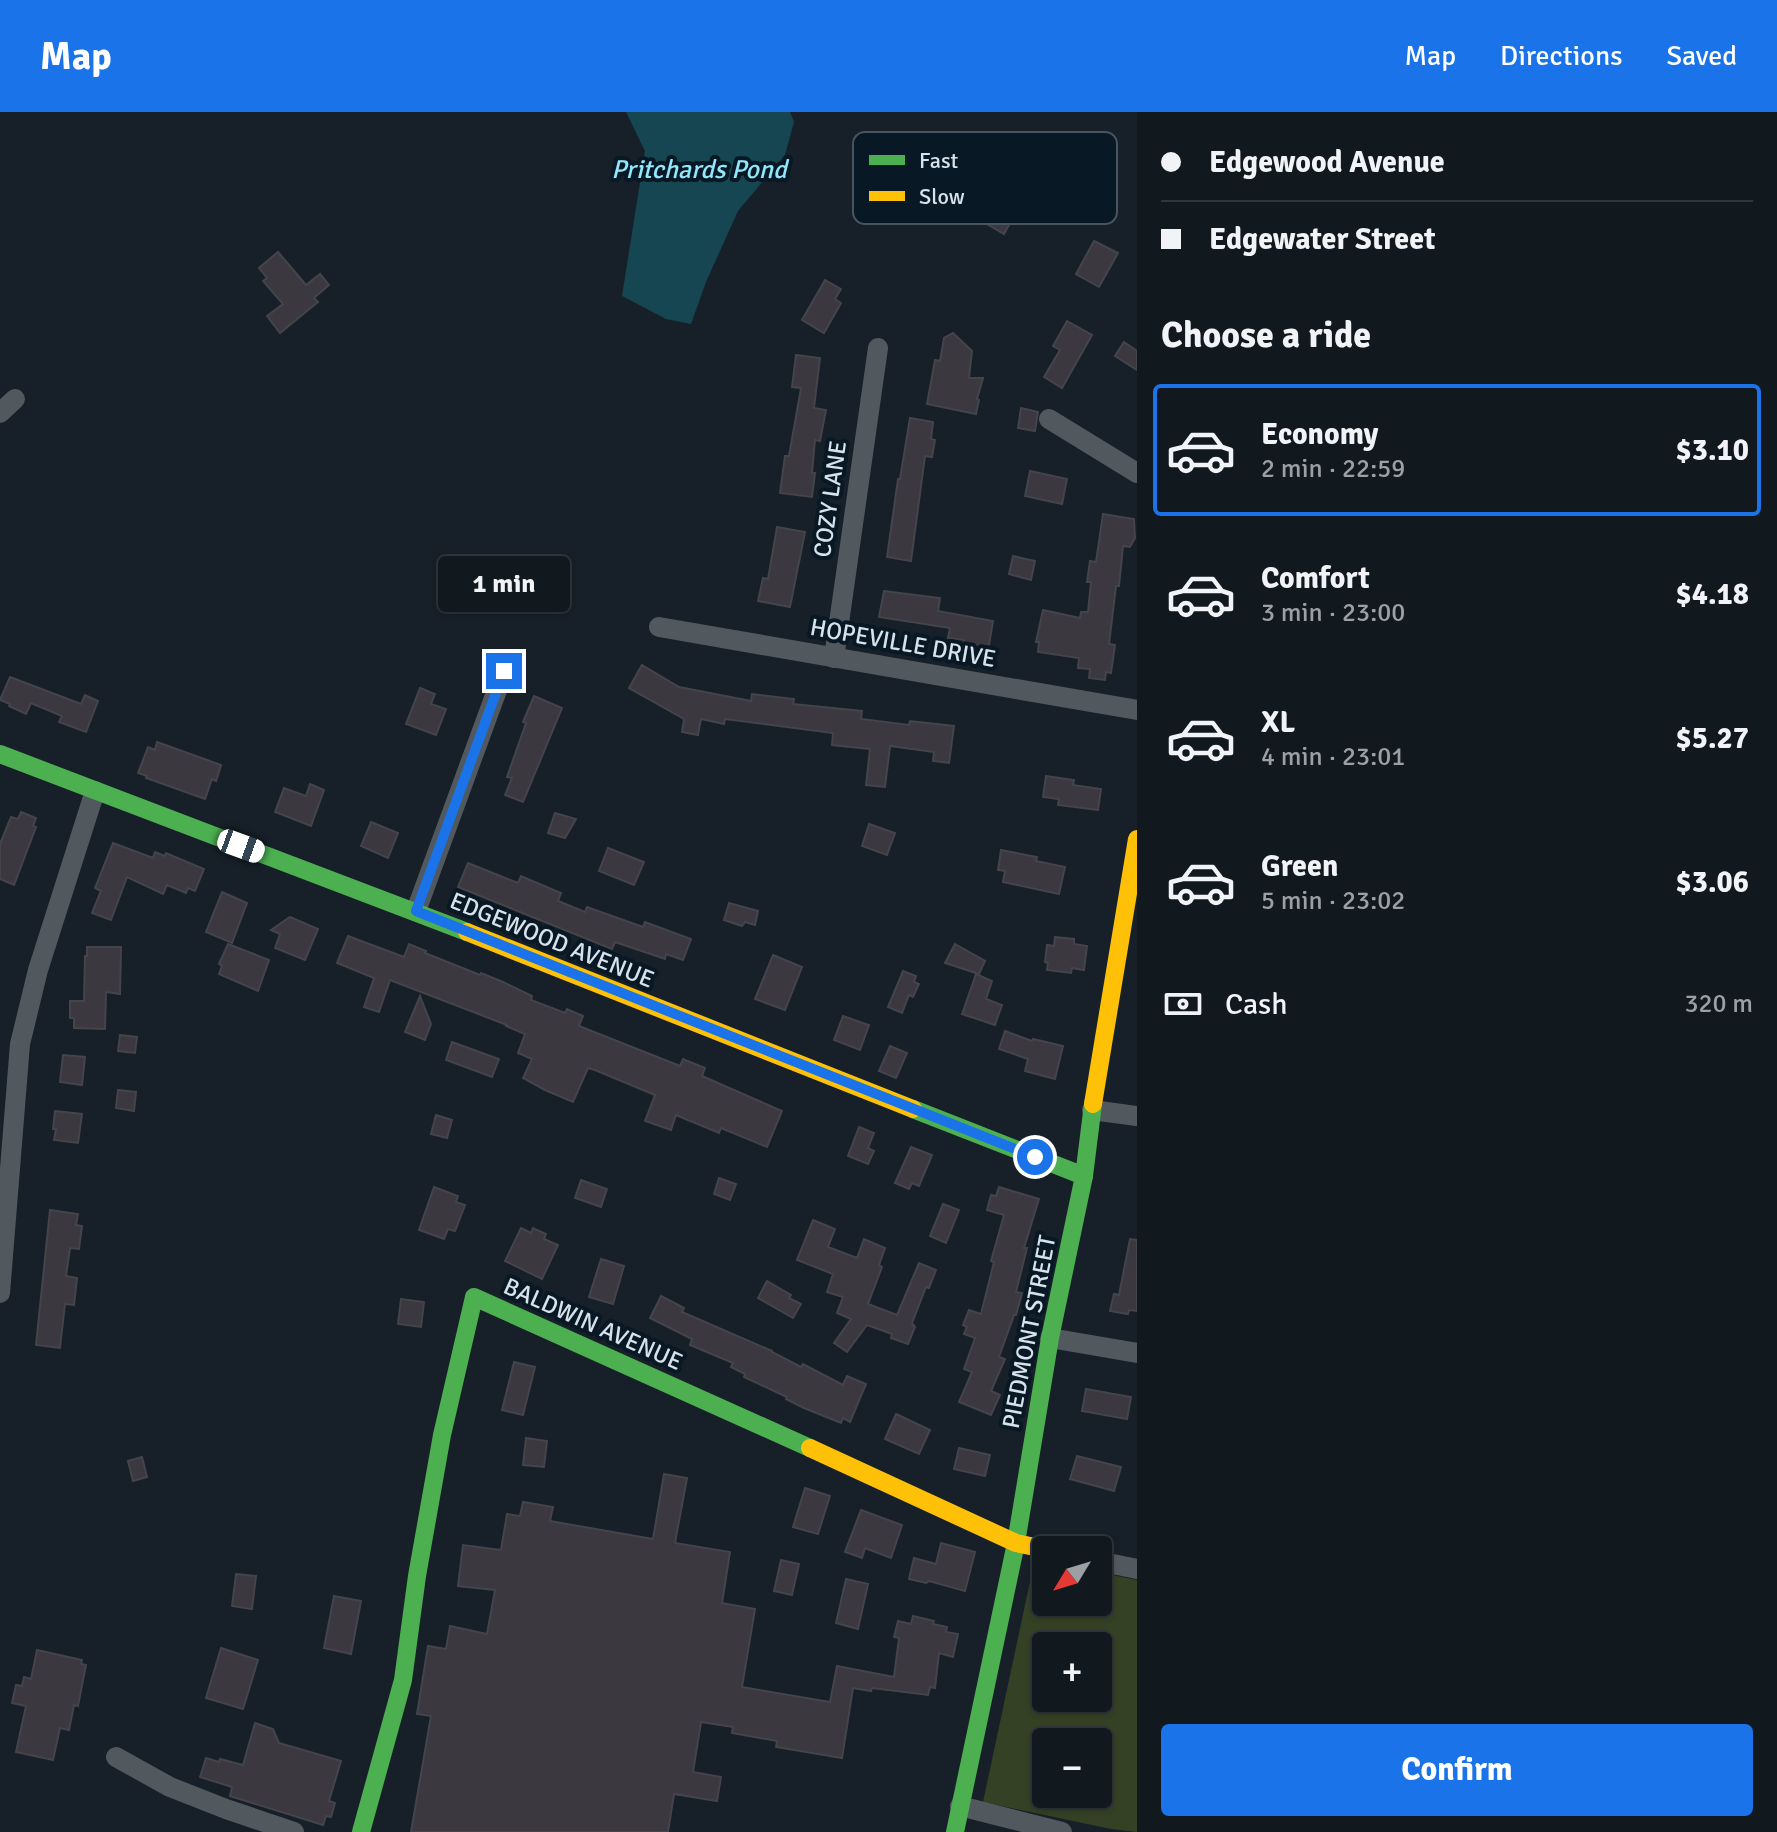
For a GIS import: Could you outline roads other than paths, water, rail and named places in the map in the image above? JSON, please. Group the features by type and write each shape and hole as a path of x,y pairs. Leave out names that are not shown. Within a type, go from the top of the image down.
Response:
{"street":[{"name":"COZY LANE","path":"834,658 878,348"},
{"path":"1049,419 1137,473"},
{"name":"HOPEVILLE DRIVE","path":"659,627 1137,710"},
{"path":"416,911 504,671"},
{"name":"EDGEWOOD AVENUE","path":"0,754 416,911 1084,1176"},
{"path":"0,1293 10,1044 38,970 95,791"},
{"name":"PIEDMONT STREET","path":"955,1832 1016,1543 1050,1338 1084,1176 1137,839"},
{"path":"1092,1110 1137,1116"},
{"name":"BALDWIN AVENUE","path":"361,1832 403,1680 417,1576 441,1441 474,1297 729,1410 1016,1543"},
{"path":"1050,1338 1137,1353"},
{"path":"1016,1543 1032,1546"},
{"path":"1112,1564 1137,1569"},
{"path":"116,1757 170,1787 294,1832"},
{"path":"960,1806 1062,1832"}],"water":[{"name":"Pritchards Pond","path":"626,112 790,112 794,122 785,155 738,211 691,324 666,319 622,296 645,151"}]}
